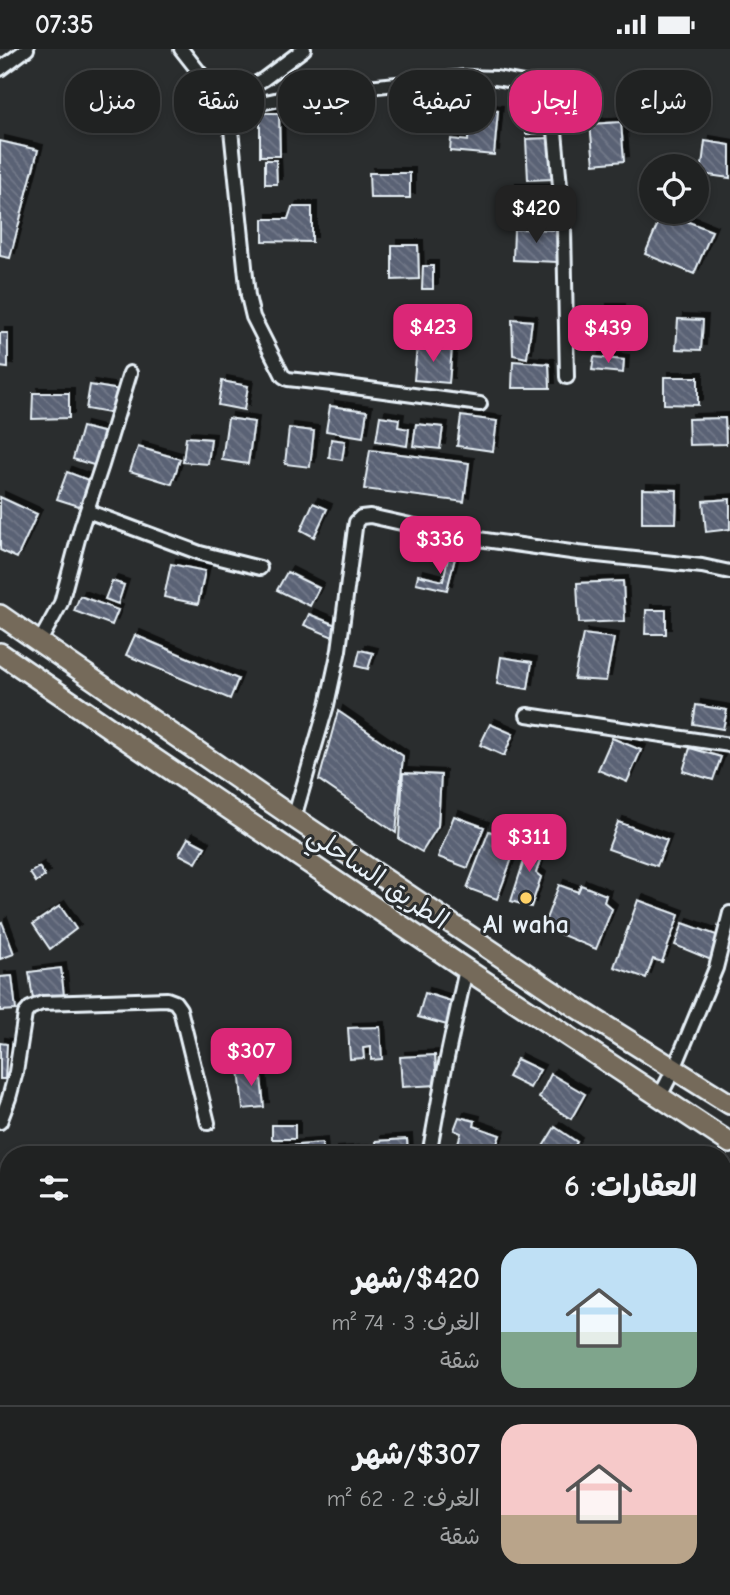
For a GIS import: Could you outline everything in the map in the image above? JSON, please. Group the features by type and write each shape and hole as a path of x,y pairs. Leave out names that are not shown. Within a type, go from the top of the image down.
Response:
{"main road":[{"name":"الطريق الساحلي","path":"0,615 294,818 577,1008 730,1104"},
{"name":"الطريق الساحلي","path":"0,653 466,969 730,1143"}],"street":[{"path":"0,69 27,49"},
{"path":"180,49 197,70"},
{"path":"264,79 304,49"},
{"path":"264,100 467,77 509,80"},
{"path":"229,133 248,296 253,317 283,376 293,381 480,404"},
{"path":"555,133 564,229 567,377"},
{"path":"39,643 61,603 81,528 130,373"},
{"path":"87,511 200,553 260,568"},
{"path":"294,818 327,705 339,650 356,521 362,517 370,516 464,537 702,566 730,572"},
{"path":"527,715 730,745"},
{"path":"660,1096 716,968 727,936 730,913"},
{"path":"431,1146 466,969"},
{"path":"0,1122 16,1072 24,1018 30,1008 42,1003 167,999 175,1002 180,1009 208,1123"}],"building":[{"path":"495,111 498,111 494,155 450,151 451,139 468,141 468,133 495,133"},
{"path":"264,113 278,113 280,156 260,156 260,133 264,133"},
{"path":"616,122 616,133 622,133 624,161 594,164 591,133 602,133 602,123"},
{"path":"551,138 554,179 528,180 526,139"},
{"path":"0,141 38,150 10,258 0,256"},
{"path":"705,141 730,145 730,178 709,175 709,154 703,154"},
{"path":"265,160 276,160 277,184 265,184"},
{"path":"369,173 410,173 410,198 370,198"},
{"path":"511,189 546,189 546,218 511,217"},
{"path":"292,207 312,207 312,242 263,241 263,219 288,219"},
{"path":"658,224 694,224 712,231 694,274 645,254"},
{"path":"514,229 558,230 557,262 513,260"},
{"path":"392,245 418,245 419,279 392,280"},
{"path":"423,266 433,266 433,289 422,289"},
{"path":"602,309 620,309 621,337 603,338"},
{"path":"512,319 532,321 527,358 513,355"},
{"path":"678,319 703,320 701,350 676,349"},
{"path":"0,333 8,333 8,368 0,367"},
{"path":"417,345 452,348 449,383 414,380"},
{"path":"594,357 624,360 623,373 592,370"},
{"path":"513,361 549,364 550,388 512,388"},
{"path":"664,377 698,377 698,405 664,404"},
{"path":"222,381 248,386 244,410 218,405"},
{"path":"90,385 120,390 115,414 86,409"},
{"path":"33,393 69,393 69,418 32,419"},
{"path":"330,406 367,411 363,437 326,431"},
{"path":"380,416 399,419 398,427 409,429 407,446 376,441"},
{"path":"461,416 497,421 493,451 457,446"},
{"path":"228,418 254,422 248,464 222,460"},
{"path":"725,418 726,444 689,445 688,419"},
{"path":"416,424 443,427 440,449 413,446"},
{"path":"82,427 106,433 97,466 73,459"},
{"path":"289,428 314,431 310,467 285,464"},
{"path":"186,437 211,439 208,464 183,462"},
{"path":"331,439 345,441 342,460 329,458"},
{"path":"138,447 180,459 172,484 130,471"},
{"path":"370,450 469,463 464,502 364,489"},
{"path":"67,472 91,481 82,507 57,499"},
{"path":"642,489 677,490 676,523 642,523"},
{"path":"0,497 37,514 17,558 0,550"},
{"path":"730,499 730,529 706,532 703,501"},
{"path":"313,503 327,509 314,537 301,530"},
{"path":"449,553 456,554 447,590 416,583 418,575 443,581"},
{"path":"171,564 205,571 198,604 164,597"},
{"path":"287,572 319,588 310,606 277,590"},
{"path":"112,581 124,585 118,604 105,599"},
{"path":"623,581 625,621 579,623 577,583"},
{"path":"80,596 118,610 112,625 74,611"},
{"path":"646,610 666,610 666,634 645,634"},
{"path":"309,614 338,626 333,637 304,625"},
{"path":"583,634 614,638 606,681 574,679"},
{"path":"135,635 238,679 230,699 126,655"},
{"path":"360,650 373,653 368,669 356,666"},
{"path":"501,657 532,662 528,689 497,684"},
{"path":"696,705 727,710 723,729 693,724"},
{"path":"338,711 403,756 396,833 319,780"},
{"path":"490,724 513,734 504,756 480,745"},
{"path":"612,738 641,750 627,782 598,770"},
{"path":"690,748 721,757 713,780 683,771"},
{"path":"403,773 441,775 438,826 422,852 399,839"},
{"path":"454,816 484,827 468,868 438,857"},
{"path":"618,822 667,840 657,866 608,849"},
{"path":"489,831 518,842 497,899 467,888"},
{"path":"532,836 546,841 536,873 541,877 531,907 511,901"},
{"path":"188,838 205,847 196,863 179,854"},
{"path":"39,867 45,876 36,882 30,873"},
{"path":"559,885 578,892 581,885 606,895 604,902 612,909 596,949 543,927"},
{"path":"638,900 679,915 662,962 653,959 646,978 614,967"},
{"path":"60,906 76,929 50,949 33,924"},
{"path":"2,922 14,954 0,959 0,923"},
{"path":"683,923 719,936 711,960 675,945"},
{"path":"61,968 64,996 33,1000 29,972"},
{"path":"12,976 16,1010 0,1011 0,977"},
{"path":"425,993 454,1002 447,1025 418,1017"},
{"path":"380,1027 382,1059 371,1060 371,1047 363,1048 364,1058 350,1059 348,1028"},
{"path":"0,1043 7,1044 5,1079 0,1079"},
{"path":"435,1055 437,1085 402,1087 400,1057"},
{"path":"517,1059 540,1070 530,1088 508,1077"},
{"path":"260,1067 264,1107 243,1109 239,1069"},
{"path":"551,1074 585,1094 571,1119 539,1098"},
{"path":"459,1117 475,1121 474,1126 500,1135 496,1146 464,1146 458,1143 461,1133 454,1130"},
{"path":"272,1125 295,1125 295,1139 272,1139"},
{"path":"555,1127 577,1142 575,1146 543,1146"},
{"path":"407,1139 407,1146 376,1146 376,1141"},
{"path":"322,1143 322,1146 288,1146"}],"place":[{"name":"Al waha","path":"526,898"}]}
